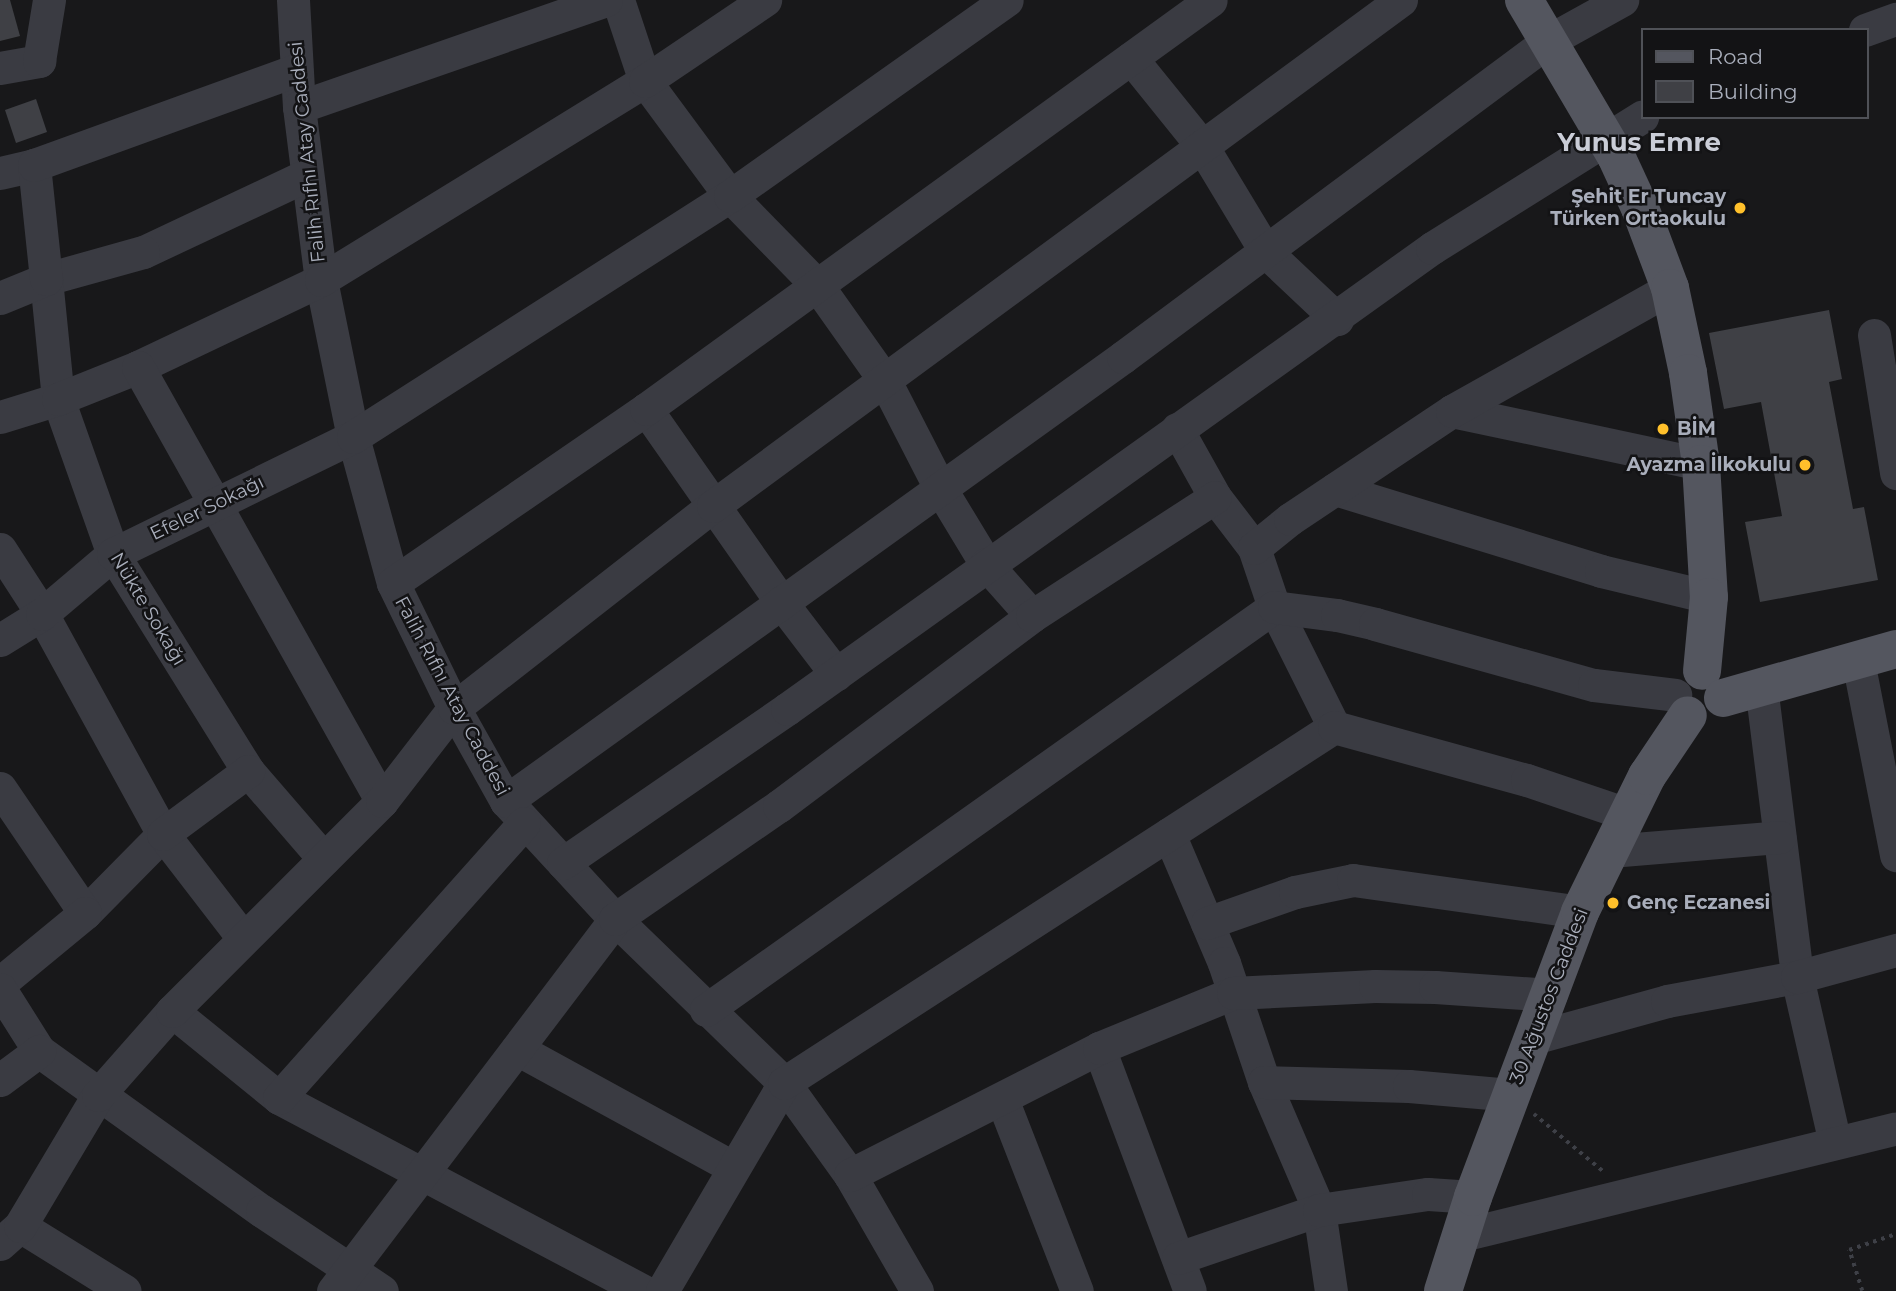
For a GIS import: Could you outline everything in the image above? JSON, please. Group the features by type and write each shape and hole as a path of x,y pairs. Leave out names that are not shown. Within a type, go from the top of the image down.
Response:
{"main road":[{"path":"1524,0 1606,138 1640,208 1670,288 1688,373 1701,464 1709,597 1697,695 1761,686 1896,649"},
{"name":"30 Ağustos Caddesi","path":"1443,1291 1473,1197 1580,912 1627,814 1697,695"}],"street":[{"path":"0,68 39,61 49,0"},
{"name":"Falih Rıfhı Atay Caddesi","path":"293,0 299,107 321,280 353,437 393,583 454,708 515,812 615,919 784,1083 850,1175 917,1291"},
{"path":"299,107 606,0"},
{"path":"618,0 645,81 730,196 817,285 885,381 940,488 986,564 1032,616"},
{"path":"0,416 58,399 138,367 321,280 645,81 765,0"},
{"name":"Efeler Sokağı","path":"0,640 42,614 113,554 353,437 730,196 1007,0"},
{"path":"393,583 646,408 1211,0"},
{"path":"125,1291 10,1235 98,1095 172,1011 382,801 454,708 713,506 1401,0"},
{"path":"279,1098 515,812 781,601 1266,252 1548,41 1622,0"},
{"path":"1868,29 1896,19"},
{"path":"1131,58 1202,146 1266,252 1337,319"},
{"path":"0,173 34,164 296,70"},
{"path":"563,863 836,674 986,564 1337,319 1432,248 1640,118"},
{"name":"Nükte Sokağı","path":"34,164 58,399 113,554 248,771 324,859"},
{"path":"0,298 46,279 143,253 307,175"},
{"path":"1254,548 1335,489 1452,411 1670,288"},
{"path":"1874,335 1896,473"},
{"path":"138,367 382,801"},
{"path":"646,408 713,506 836,674"},
{"path":"1452,411 1701,464"},
{"path":"1177,429 1215,498 1254,548 1274,607 1334,727"},
{"path":"1335,489 1601,570 1709,597"},
{"path":"341,1280 615,919 779,806 1032,616 1215,498"},
{"path":"0,549 42,614 163,834 243,938"},
{"path":"706,1010 1274,607 1376,624 1594,685 1697,695"},
{"path":"1858,661 1896,855"},
{"path":"1761,686 1797,977 1835,1143"},
{"path":"662,1291 784,1083 1334,727 1527,779 1627,814"},
{"path":"0,983 85,913 163,834 248,771"},
{"path":"0,788 85,913"},
{"path":"1169,834 1207,923 1264,1082 1319,1210 1331,1291"},
{"path":"1610,851 1779,837"},
{"path":"1207,923 1295,892 1353,880 1580,912"},
{"path":"1533,1038 1667,1001 1797,977 1896,950"},
{"path":"850,1175 1099,1048 1233,993 1387,986 1551,995"},
{"path":"0,989 38,1051 341,1280 382,1291"},
{"path":"172,1011 279,1098 644,1291"},
{"path":"1099,1048 1190,1291"},
{"path":"517,1049 734,1168"},
{"path":"0,1080 38,1051"},
{"path":"1264,1082 1409,1086 1511,1095"},
{"path":"1002,1099 1070,1289"},
{"path":"1462,1235 1896,1128"},
{"path":"1178,1258 1319,1210 1428,1194 1473,1197"}],"path":[{"path":"1511,1095 1629,1193"},
{"path":"1862,1291 1849,1250 1896,1234"}],"building":[{"path":"0,0 10,0 20,36 0,41"},
{"path":"36,99 47,132 16,143 5,110"},
{"path":"1829,310 1842,379 1829,382 1853,509 1864,507 1878,580 1760,602 1745,522 1782,516 1761,402 1724,409 1709,333"}],"place":[{"name":"Şehit Er Tuncay Türken Ortaokulu","path":"1740,208"},
{"name":"BİM","path":"1663,429"},
{"name":"Ayazma İlkokulu","path":"1805,465"},
{"name":"Genç Eczanesi","path":"1613,903"}],"district":[{"name":"Yunus Emre","path":"1639,143"}]}
